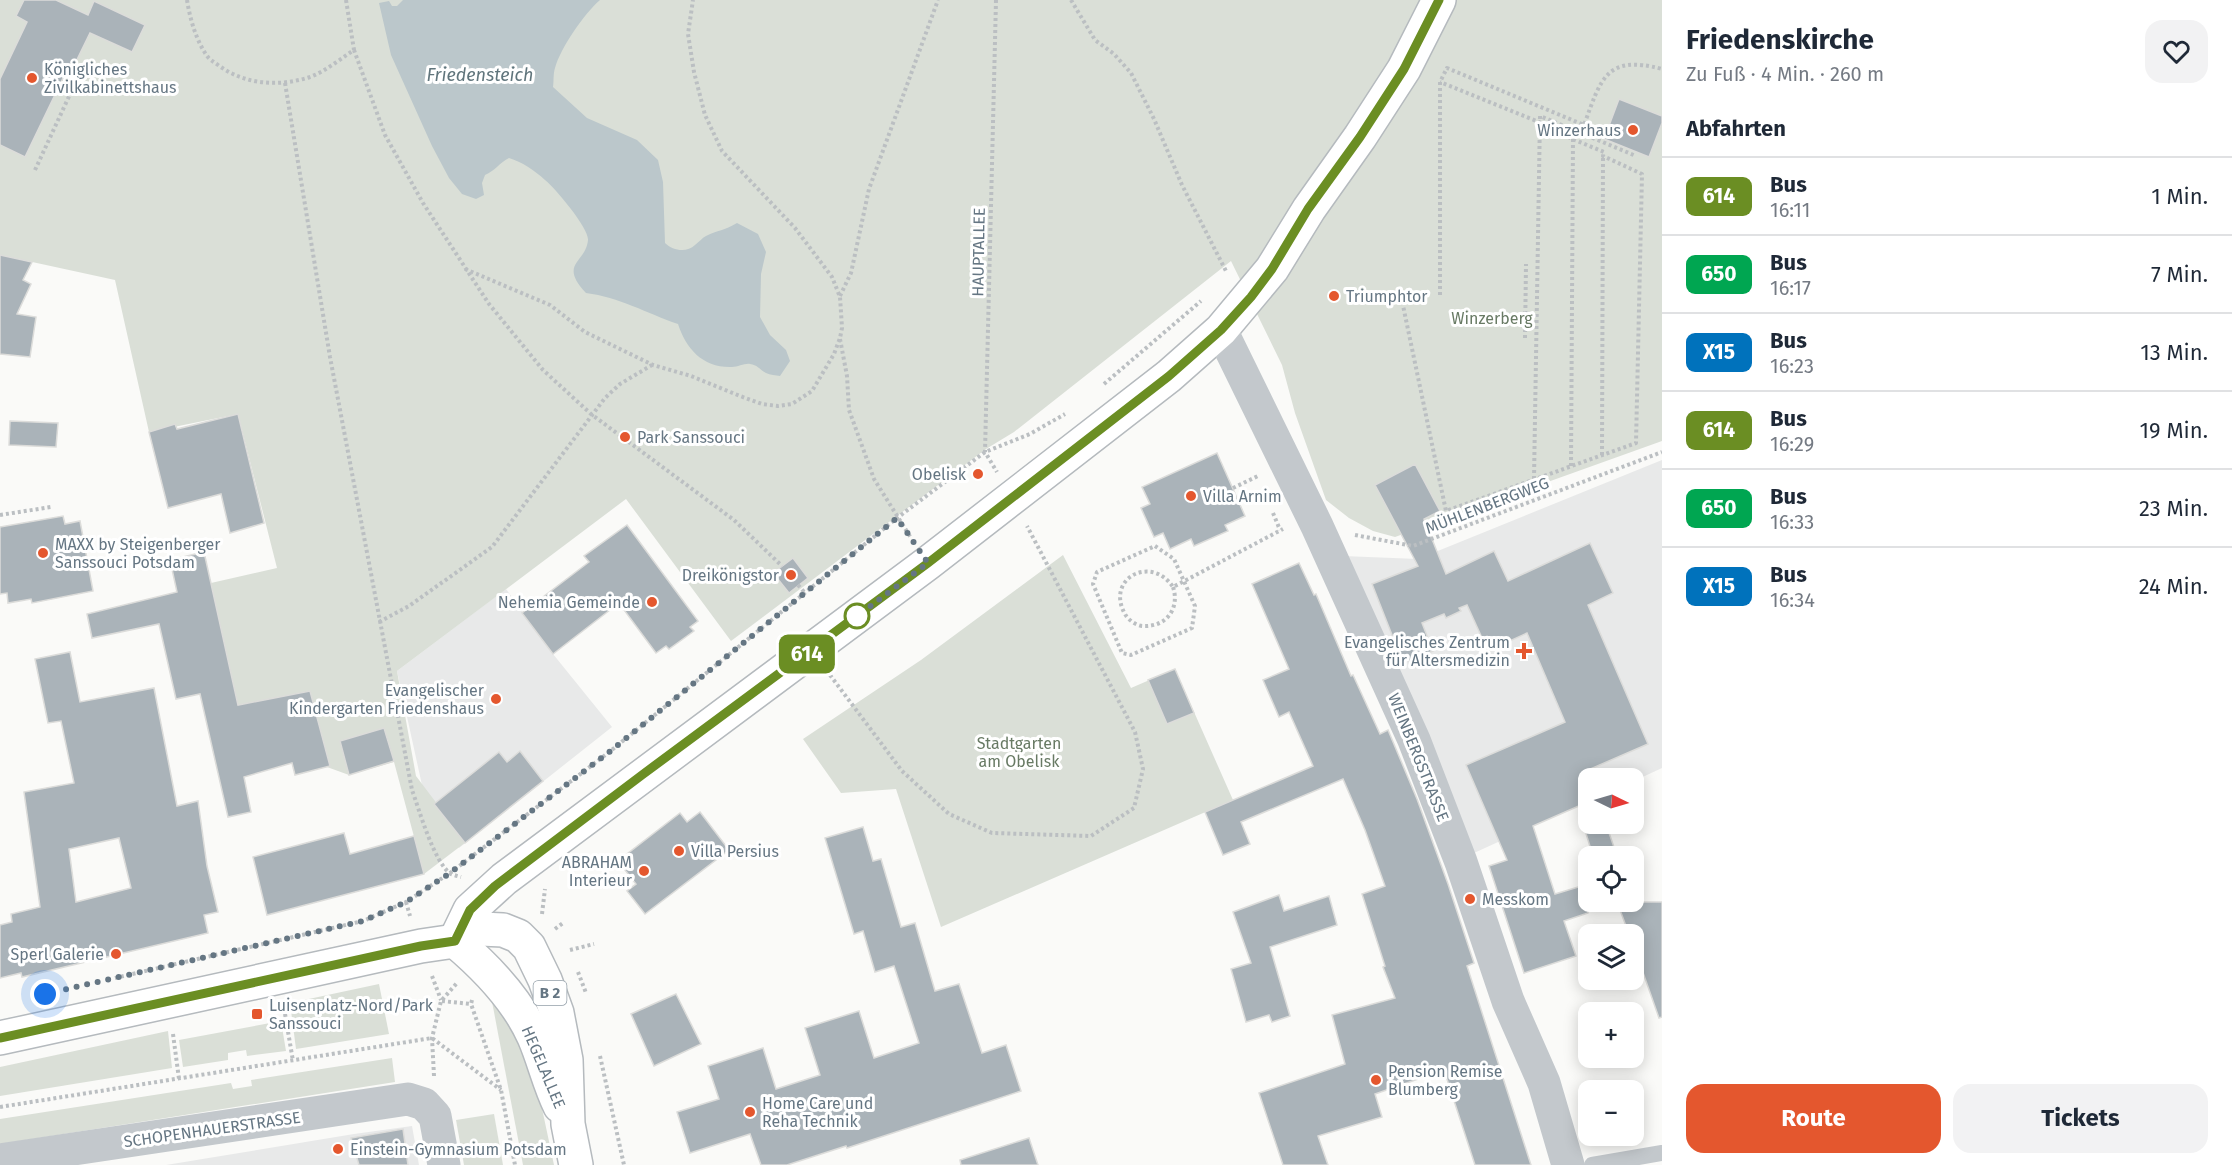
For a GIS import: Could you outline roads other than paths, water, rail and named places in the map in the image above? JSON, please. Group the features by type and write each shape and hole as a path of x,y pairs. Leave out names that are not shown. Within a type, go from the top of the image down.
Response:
{"main road":[{"path":"455,941 470,910 495,886 928,563 1019,511 1221,330 1251,297 1272,269 1308,209 1360,137 1404,69 1439,0"},
{"name":"HEGELALLEE","path":"568,1124 552,1090 534,1037 514,1002 477,960 455,941 481,929 503,930 518,936 529,947 545,980 557,1013 566,1060 568,1124 576,1165"},
{"name":"B 2","path":"0,1038 421,946 455,941"}],"street":[{"name":"WEINBERGSTRASSE","path":"1221,330 1314,521 1414,740 1461,862 1508,1001 1545,1083 1568,1165"},
{"name":"SCHOPENHAUERSTRASSE","path":"0,1160 429,1095 444,1165"}],"lane":[{"path":"1592,1165 1662,1153"}],"water":[{"name":"Friedensteich","path":"403,0 600,0 580,22 562,50 554,70 553,87 587,118 637,140 658,160 663,182 665,243 668,246 680,250 692,248 706,236 737,223 758,234 766,252 761,274 760,317 770,335 786,350 790,361 780,376 768,374 750,364 732,367 712,364 691,349 678,324 621,302 586,293 574,275 574,269 586,248 587,234 571,208 556,191 541,176 523,164 509,158 485,175 482,183 484,195 476,199 462,194 449,178 432,146 391,55 379,3 389,1 392,6 397,6"}],"place":[{"name":"Königliches Zivilkabinettshaus","path":"32,78"},
{"name":"Winzerhaus","path":"1633,130"},
{"name":"Triumphtor","path":"1334,296"},
{"name":"Park Sanssouci","path":"625,437"},
{"name":"Obelisk","path":"978,474"},
{"name":"Villa Arnim","path":"1191,496"},
{"name":"MAXX by Steigenberger Sanssouci Potsdam","path":"43,553"},
{"name":"Dreikönigstor","path":"791,575"},
{"name":"Nehemia Gemeinde","path":"652,602"},
{"name":"Evangelisches Zentrum für Altersmedizin","path":"1524,651"},
{"name":"Evangelischer Kindergarten Friedenshaus","path":"496,699"},
{"name":"Villa Persius","path":"679,851"},
{"name":"ABRAHAM Interieur","path":"644,871"},
{"name":"Messkom","path":"1470,899"},
{"name":"Sperl Galerie","path":"116,954"},
{"name":"Luisenplatz-Nord/Park Sanssouci","path":"257,1014"},
{"name":"Pension Remise Blumberg","path":"1376,1080"},
{"name":"Home Care und Reha Technik","path":"750,1112"},
{"name":"Einstein-Gymnasium Potsdam","path":"338,1149"}],"park label":[{"name":"Winzerberg","path":"1492,318"},
{"name":"Stadtgarten am Obelisk","path":"1019,752"}]}
